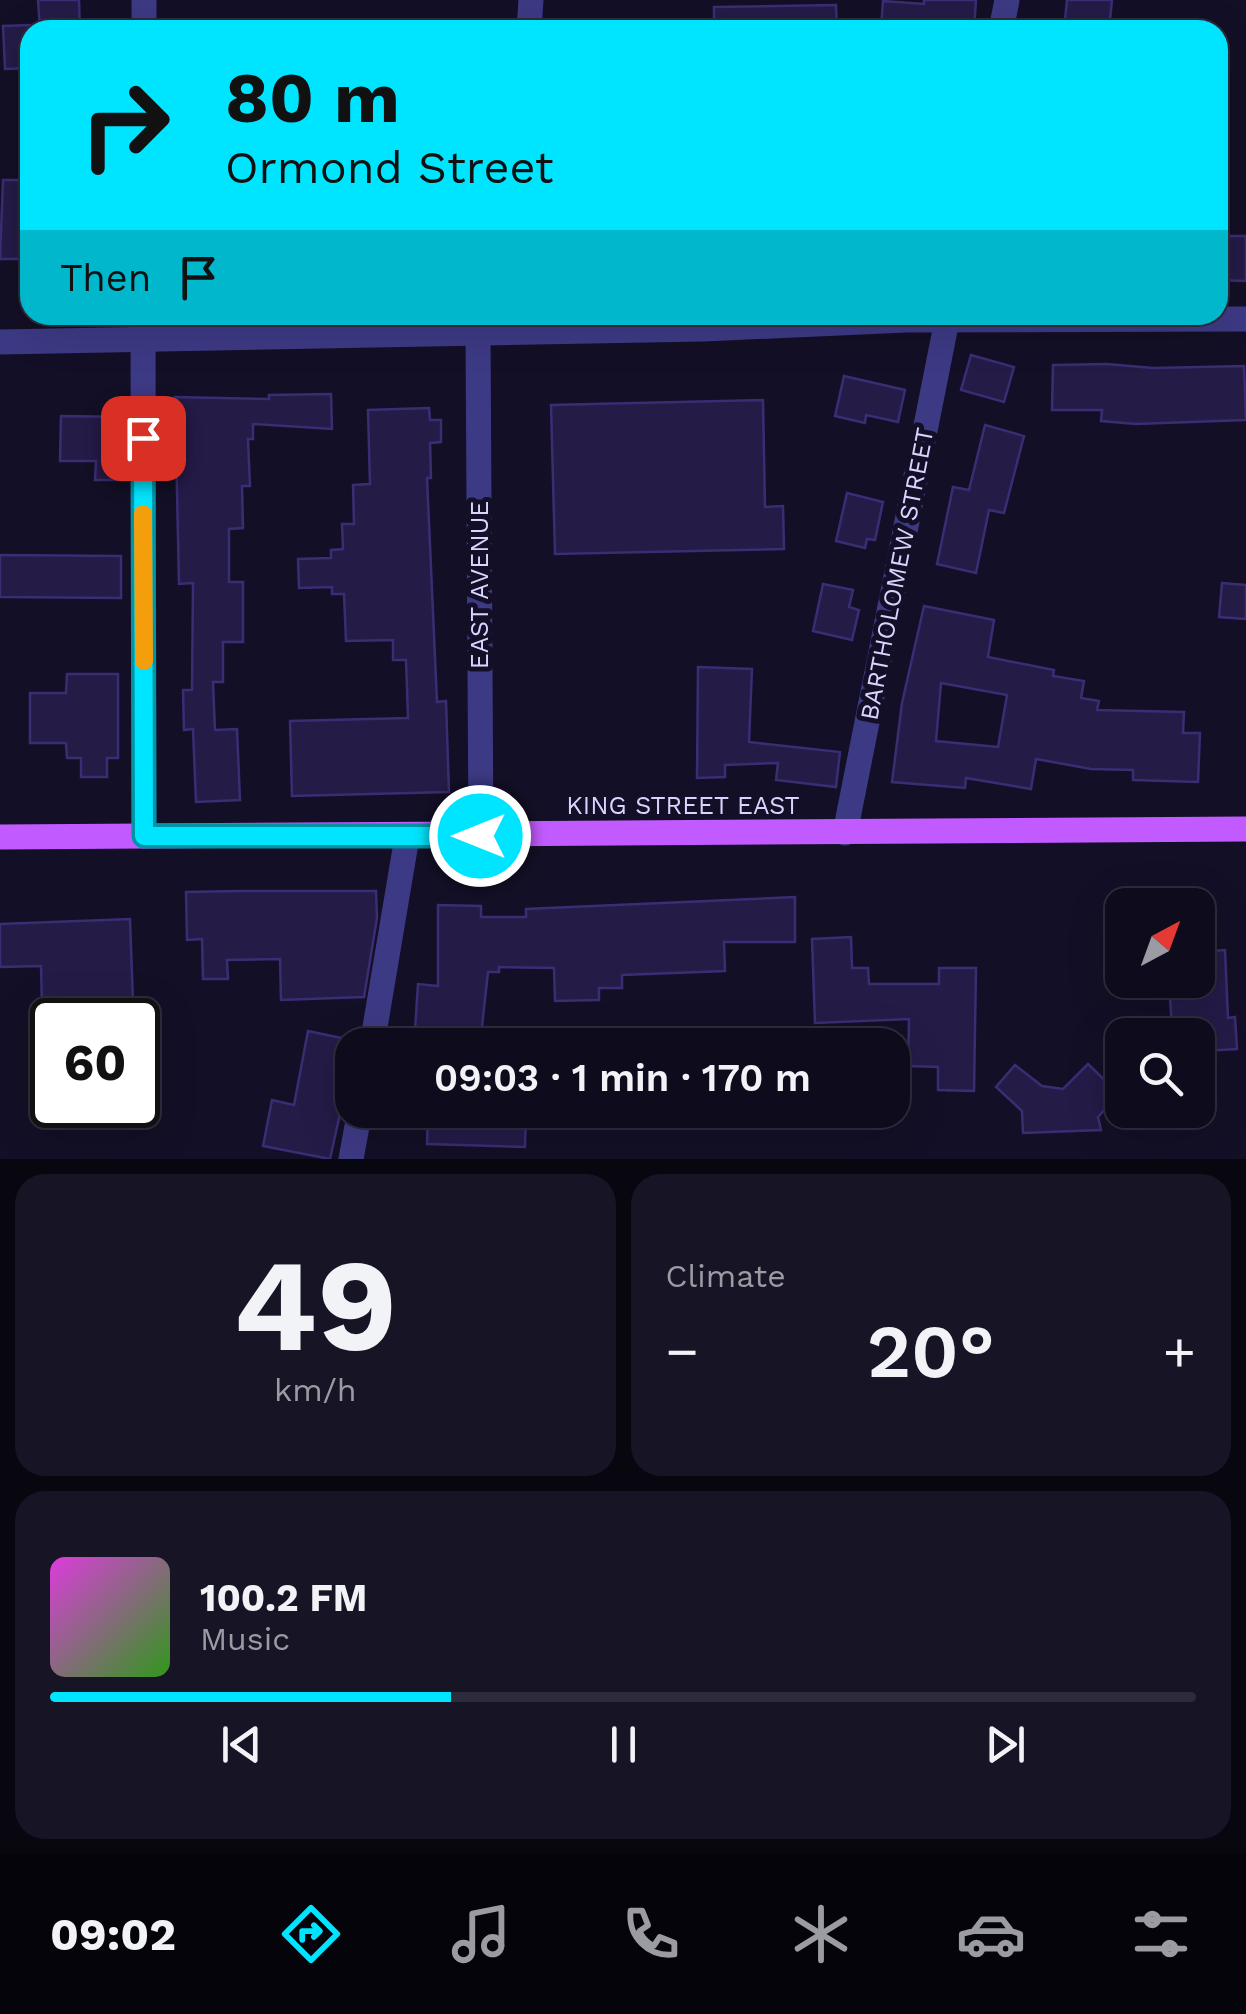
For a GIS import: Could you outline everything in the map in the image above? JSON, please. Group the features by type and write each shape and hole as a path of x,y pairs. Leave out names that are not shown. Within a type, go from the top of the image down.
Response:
{"main road":[{"name":"KING STREET EAST","path":"0,838 1246,829"}],"street":[{"path":"0,342 143,327 478,333 504,325"},
{"path":"566,325 703,330 805,325"},
{"name":"BARTHOLOMEW STREET","path":"845,834 947,325"},
{"path":"143,327 144,836"},
{"name":"EAST AVENUE","path":"478,333 480,836"},
{"path":"375,1028 408,837"},
{"path":"351,1159 357,1128"}],"building":[{"path":"38,0 79,0 80,20 39,20"},
{"path":"924,0 976,0 975,20 882,20 883,1 924,4"},
{"path":"1067,0 1112,0 1110,20 1065,20"},
{"path":"836,5 837,20 714,20 714,7"},
{"path":"20,25 20,68 5,69 3,26"},
{"path":"3,180 20,180 20,259 0,259"},
{"path":"1228,236 1246,236 1246,281 1228,280"},
{"path":"971,355 1014,367 1004,402 961,390"},
{"path":"1053,365 1153,368 1244,366 1246,420 1136,424 1101,421 1102,410 1052,410"},
{"path":"844,376 905,390 898,422 866,415 865,423 835,416"},
{"path":"331,394 332,429 253,424 253,439 248,439 250,486 242,486 243,528 229,529 229,582 243,582 243,642 223,642 223,682 213,682 215,730 237,729 240,800 196,802 193,729 184,730 183,690 192,690 193,583 179,584 175,397 269,399 269,395"},
{"path":"763,400 765,507 783,506 784,549 555,554 551,405"},
{"path":"429,408 430,420 441,420 441,442 430,443 431,478 427,478 437,702 446,701 449,792 292,796 290,721 408,718 406,660 393,660 393,640 346,641 344,594 332,594 332,587 299,588 298,559 331,558 331,550 343,549 342,524 354,524 353,485 370,484 368,410"},
{"path":"61,416 127,417 127,480 95,480 96,461 60,461"},
{"path":"985,425 1024,436 1004,513 989,510 976,573 937,564 953,487 969,490"},
{"path":"847,493 883,502 875,540 867,539 865,548 836,541"},
{"path":"0,555 121,556 121,598 0,597"},
{"path":"1222,583 1246,585 1246,619 1219,617"},
{"path":"823,584 853,590 849,607 859,610 852,640 813,631"},
{"path":"924,606 994,620 988,657 1054,670 1053,676 1084,681 1081,698 1099,701 1097,710 1184,712 1183,733 1200,733 1198,782 1133,780 1133,770 1091,769 1036,759 1031,789 966,778 965,788 892,782 902,703","holes":["941,683 1007,695 998,747 936,741"]},
{"path":"698,667 752,669 749,742 840,752 836,787 776,780 778,763 725,765 725,777 697,778"},
{"path":"67,674 118,674 118,758 107,758 107,777 81,777 81,758 67,758 66,743 30,743 30,693 66,693"},
{"path":"376,891 377,918 364,997 281,1000 280,959 227,960 228,979 203,979 202,939 187,940 186,892"},
{"path":"795,897 795,942 724,942 725,971 622,975 622,988 599,988 599,1000 555,1001 554,968 499,967 499,972 488,972 482,1028 415,1028 418,984 438,986 438,905 481,906 481,917 526,917 526,909"},
{"path":"130,919 133,998 42,998 41,966 0,967 0,924"},
{"path":"851,937 852,968 868,968 869,984 939,984 939,968 976,968 974,1091 938,1090 938,1067 910,1066 909,1019 815,1023 812,939"},
{"path":"1225,950 1228,1018 1235,1017 1237,1049 1215,1050 1215,1018 1171,1018 1170,998 1215,998 1215,951"},
{"path":"308,1031 335,1037 337,1128 330,1159 263,1146 272,1100 294,1105"},
{"path":"1088,1064 1105,1080 1105,1109 1098,1117 1101,1130 1023,1133 1022,1111 996,1087 1015,1065 1042,1086 1063,1089"},
{"path":"427,1128 526,1128 525,1147 427,1144"}],"slow traffic":[{"path":"143,514 144,661"}],"route":[{"path":"143,438 144,836 480,836"}]}
